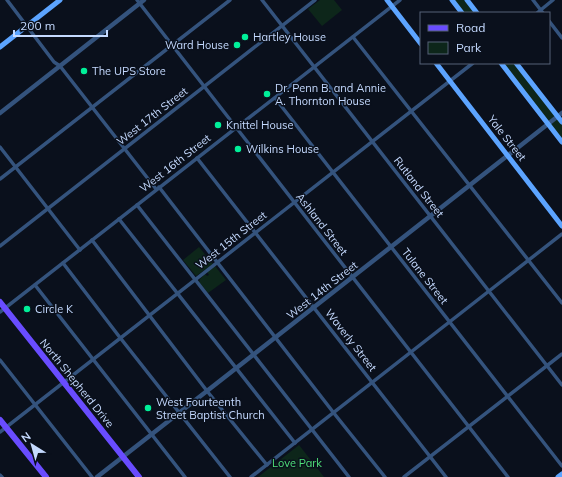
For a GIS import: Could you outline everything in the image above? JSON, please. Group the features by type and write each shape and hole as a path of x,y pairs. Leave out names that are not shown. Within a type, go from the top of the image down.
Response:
{"main road":[{"path":"0,47 60,0"},
{"path":"387,0 420,43"},
{"path":"452,0 461,12"},
{"path":"467,0 476,12"},
{"name":"Yale Street","path":"437,64 562,226"},
{"path":"502,64 562,142"},
{"path":"517,64 560,115 562,122"},
{"name":"North Shepherd Drive","path":"0,302 2,310 139,477"},
{"path":"0,420 46,477"},
{"path":"558,477 562,474"}],"street":[{"path":"6,0 54,62 60,66 124,148 218,262 385,477"},
{"path":"0,113 138,2 144,0"},
{"path":"0,180 230,0"},
{"name":"Rutland Street","path":"262,0 562,385"},
{"name":"West 17th Street","path":"0,246 315,0"},
{"name":"West 16th Street","path":"2,310 400,0"},
{"path":"533,0 542,12 553,0"},
{"name":"Ashland Street","path":"138,2 508,477"},
{"path":"550,22 562,38"},
{"path":"353,37 562,303"},
{"name":"West 15th Street","path":"0,432 472,64"},
{"name":"Tulane Street","path":"275,98 562,466"},
{"name":"West 14th Street","path":"97,477 560,115"},
{"path":"0,146 80,250"},
{"name":"Waverly Street","path":"196,158 446,477"},
{"path":"137,205 349,477"},
{"path":"119,219 294,443"},
{"path":"251,477 562,234"},
{"path":"92,240 207,391 267,465"},
{"path":"63,263 120,338 230,477"},
{"path":"35,285 185,477"},
{"path":"404,477 562,354"},
{"path":"0,360 92,477"}],"green space":[{"path":"320,0 334,0 342,10 322,26 308,9"},
{"path":"454,0 464,0 474,12 463,12"},
{"path":"504,64 515,64 562,125 562,139"},
{"path":"199,247 213,264 196,276 183,260"},
{"path":"215,266 226,280 208,293 199,282 205,274 207,276 209,275 207,272"},
{"name":"Love Park","path":"299,445 324,477 258,477"}],"place":[{"name":"Hartley House","path":"245,37"},
{"name":"Ward House","path":"237,45"},
{"name":"The UPS Store","path":"84,71"},
{"name":"Dr. Penn B. and Annie A. Thornton House","path":"267,94"},
{"name":"Knittel House","path":"218,125"},
{"name":"Wilkins House","path":"238,149"},
{"name":"Circle K","path":"27,309"},
{"name":"West Fourteenth Street Baptist Church","path":"148,408"}]}
